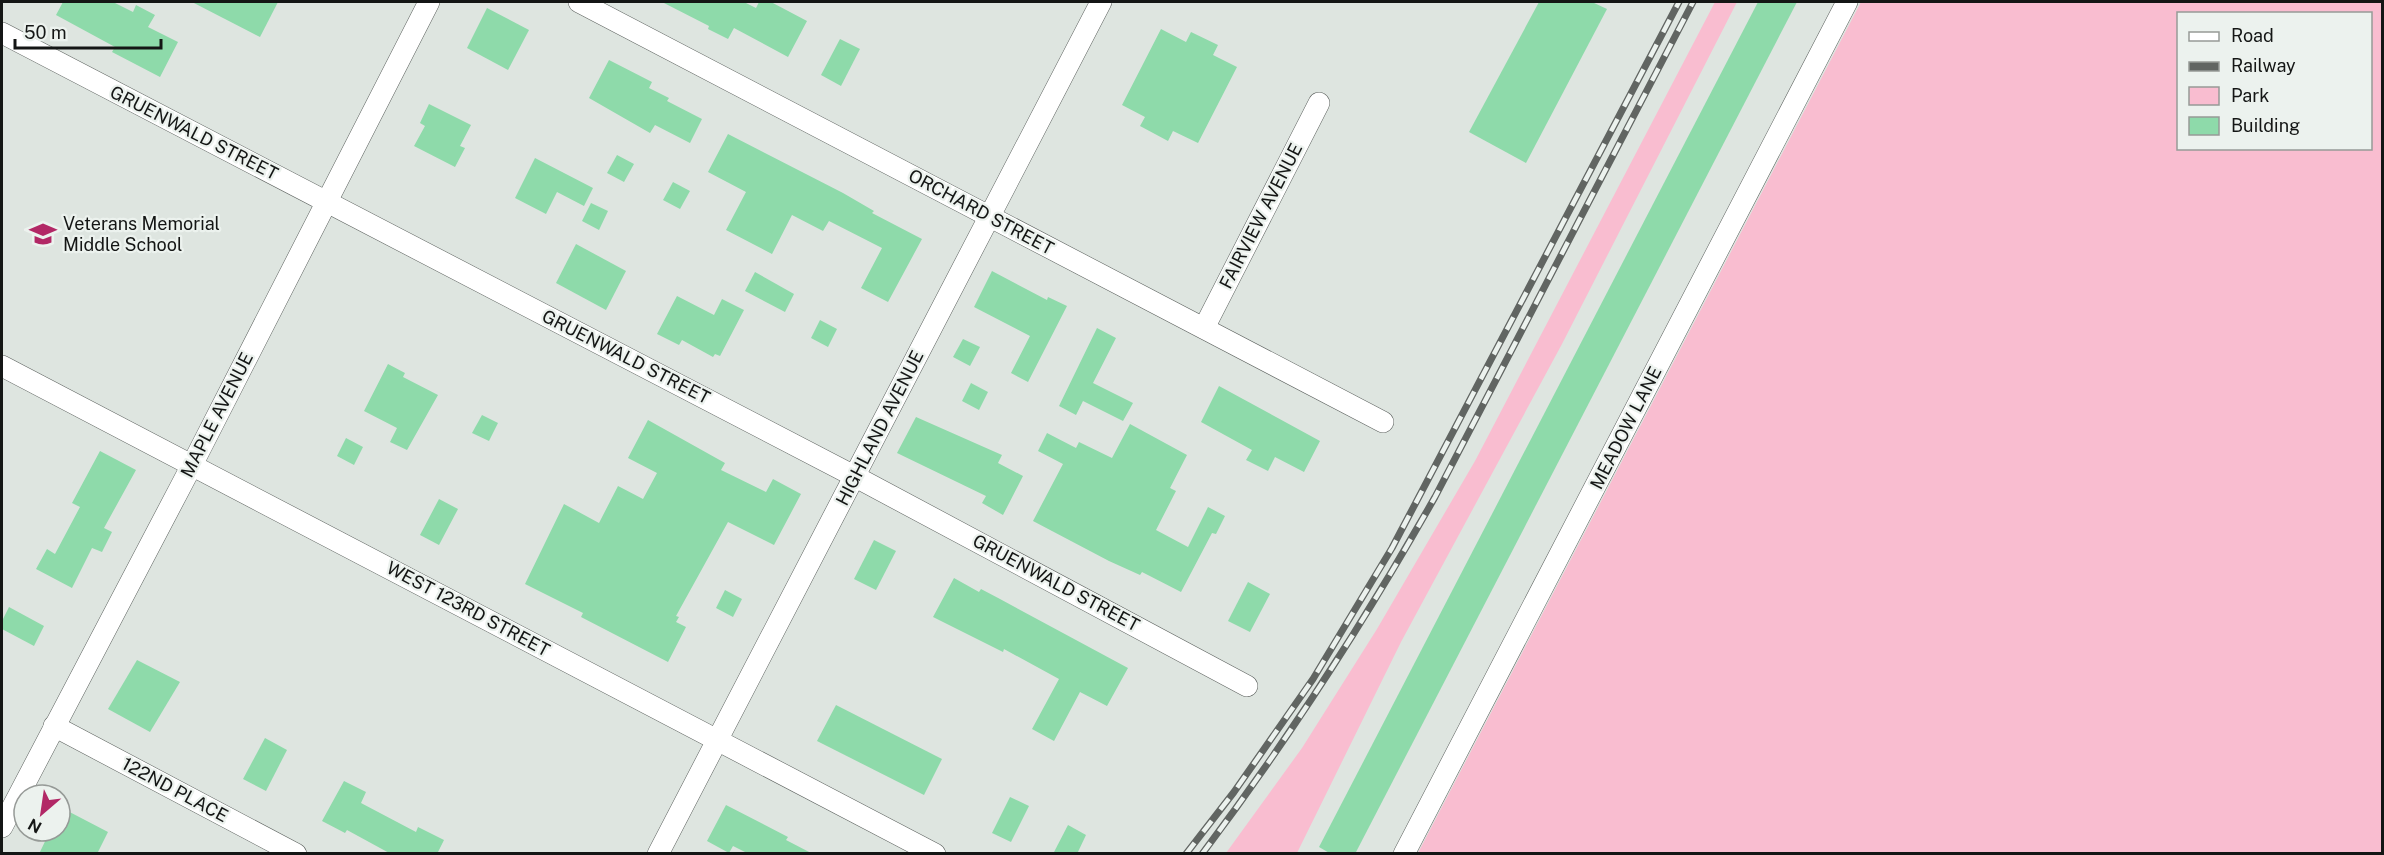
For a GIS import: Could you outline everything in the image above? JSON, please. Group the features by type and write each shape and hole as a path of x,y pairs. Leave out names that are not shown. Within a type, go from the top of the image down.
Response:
{"street":[{"name":"MAPLE AVENUE","path":"2,827 192,465 325,201 429,2"},
{"name":"ORCHARD STREET","path":"579,2 1383,422"},
{"name":"HIGHLAND AVENUE","path":"658,854 1101,2"},
{"name":"MEADOW LANE","path":"1404,854 1847,2"},
{"name":"GRUENWALD STREET","path":"2,33 854,476 1247,686"},
{"name":"FAIRVIEW AVENUE","path":"1204,328 1319,103"},
{"name":"WEST 123RD STREET","path":"2,366 935,854"},
{"name":"122ND PLACE","path":"54,726 296,854"}],"green space":[{"path":"1715,2 1737,2 1562,344 1401,642 1297,853 1226,853 1302,748 1377,629 1475,461"},
{"path":"1861,2 2382,2 2382,853 1418,853"}],"building":[{"path":"63,2 113,2 133,12 136,5 155,15 148,27 178,42 160,77 112,52 115,47 56,15"},
{"path":"192,2 278,2 260,37"},
{"path":"662,2 744,2 756,8 759,2 771,2 807,21 788,57 734,28 728,39 708,29 709,26"},
{"path":"1539,2 1592,2 1607,9 1526,163 1469,132"},
{"path":"1758,2 1797,2 1355,854 1331,854 1319,847"},
{"path":"487,8 529,30 508,70 467,48"},
{"path":"1161,29 1186,42 1191,32 1218,45 1213,55 1237,67 1198,143 1173,131 1168,141 1140,126 1145,117 1122,105"},
{"path":"840,39 860,49 841,86 821,75"},
{"path":"609,60 652,82 649,88 669,98 667,101 702,119 690,143 655,125 650,133 589,98"},
{"path":"429,104 471,125 460,146 465,148 455,167 414,146 425,126 420,123"},
{"path":"728,134 843,193 874,211 872,213 922,239 888,302 861,288 882,248 829,221 823,231 792,215 772,254 726,230 746,192 708,172"},
{"path":"617,155 634,164 624,182 607,173"},
{"path":"535,158 593,188 584,206 557,192 546,214 515,198"},
{"path":"673,182 690,191 680,209 663,200"},
{"path":"591,203 608,211 599,230 582,221"},
{"path":"576,244 626,271 606,310 556,283"},
{"path":"992,271 1047,300 1048,297 1067,306 1028,382 1011,373 1030,336 974,307"},
{"path":"755,272 794,294 785,312 745,291"},
{"path":"677,296 714,315 722,299 744,310 720,356 715,354 713,357 682,340 679,345 657,334"},
{"path":"820,320 837,329 828,347 811,338"},
{"path":"1097,328 1116,338 1093,383 1133,403 1123,421 1083,401 1076,415 1059,406"},
{"path":"963,339 980,347 970,366 953,357"},
{"path":"388,364 405,373 403,377 438,395 407,450 390,442 397,428 364,411"},
{"path":"971,383 988,392 979,410 962,401"},
{"path":"1219,386 1320,441 1304,472 1275,457 1268,471 1246,460 1252,450 1201,422"},
{"path":"482,415 498,423 489,441 472,433"},
{"path":"916,417 1002,455 998,463 1023,476 1003,515 982,503 986,496 897,453"},
{"path":"648,420 725,463 721,470 766,492 773,479 801,494 774,545 728,522 676,616 679,617 676,622 686,627 668,662 581,617 583,613 525,584 564,504 599,523 618,486 643,499 657,473 628,458"},
{"path":"1130,424 1187,455 1170,488 1176,491 1156,530 1188,547 1208,507 1225,516 1216,534 1212,533 1181,592 1142,572 1140,575 1109,561 1033,521 1063,464 1038,451 1047,433 1076,448 1079,442 1112,458"},
{"path":"346,438 363,447 354,465 337,456"},
{"path":"100,451 136,470 104,528 112,532 102,552 92,548 72,588 36,569 47,549 55,554 80,507 72,503"},
{"path":"439,499 458,509 439,545 420,535"},
{"path":"874,540 896,551 876,590 854,579"},
{"path":"954,578 979,592 981,589 1128,668 1107,706 1080,692 1054,741 1032,729 1059,679 1004,649 1003,652 933,617"},
{"path":"1248,582 1270,594 1250,632 1228,621"},
{"path":"725,590 742,599 733,617 716,608"},
{"path":"9,607 44,626 34,646 2,629 2,621"},
{"path":"137,660 180,682 150,732 108,709"},
{"path":"836,705 942,759 924,795 817,741"},
{"path":"265,738 287,750 266,791 243,779"},
{"path":"344,781 366,792 361,803 416,832 418,827 444,840 437,854 391,854 347,830 345,833 322,821"},
{"path":"1010,797 1029,806 1011,842 992,833"},
{"path":"726,805 788,837 786,840 813,854 749,854 733,846 729,853 707,841"},
{"path":"72,813 108,832 97,854 39,854 44,843 72,843"},
{"path":"1068,825 1086,835 1077,854 1053,854"}],"railway":[{"path":"1186,854 1234,792 1313,679 1392,548 1679,2"},
{"path":"1202,854 1295,724 1353,634 1435,497 1693,2"}],"place":[{"name":"Veterans Memorial Middle School","path":"43,234"}]}
